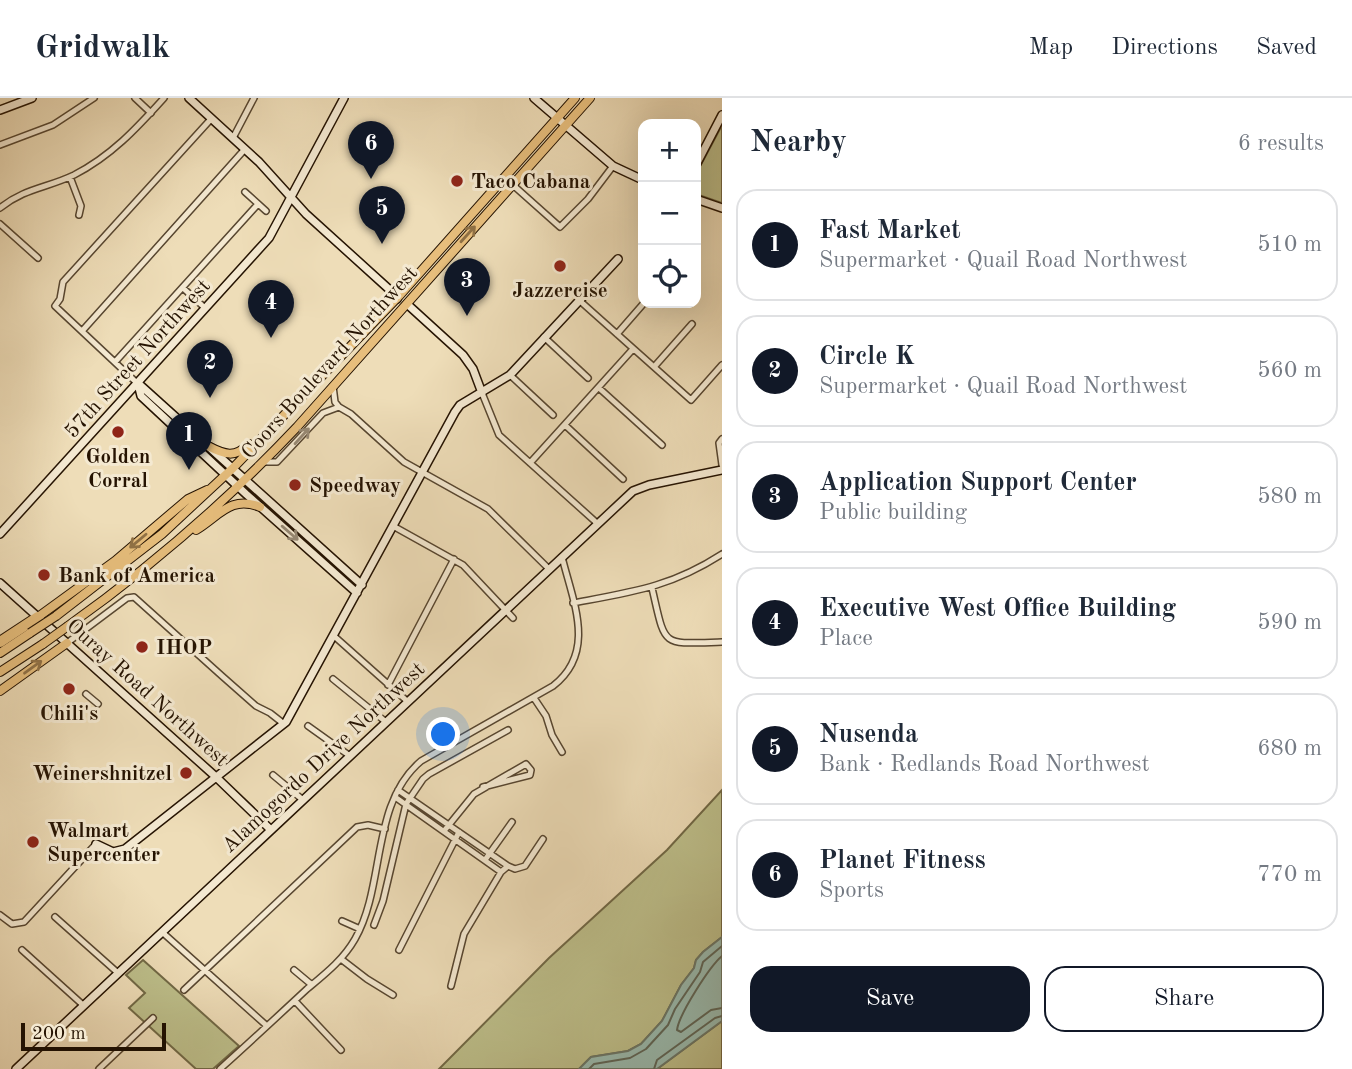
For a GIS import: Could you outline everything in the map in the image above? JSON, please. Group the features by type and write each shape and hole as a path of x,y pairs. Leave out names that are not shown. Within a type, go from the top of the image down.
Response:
{"highway":[{"path":"0,642 38,617"}],"main road":[{"name":"Coors Boulevard Northwest","path":"0,653 135,556 226,475 397,299 575,98"},
{"name":"Coors Boulevard Northwest","path":"0,672 129,582 239,487 375,340 590,98"},
{"path":"407,304 407,294 428,264"},
{"path":"375,340 397,299"},
{"path":"208,446 221,453 236,454 267,426 278,420"},
{"path":"38,617 115,561 188,499 213,487"},
{"path":"176,543 234,504 248,502 260,507"},
{"path":"0,691 67,643"}],"street":[{"path":"0,110 32,98"},
{"path":"0,145 53,125 94,98"},
{"path":"135,98 150,113"},
{"path":"0,208 27,190 70,177 109,154 130,136 164,98"},
{"path":"189,98 245,149 291,198 391,290 397,299"},
{"path":"233,138 254,98"},
{"name":"57th Street Northwest","path":"0,534 269,237 344,98"},
{"path":"534,98 613,166 638,178"},
{"path":"701,155 722,115"},
{"path":"211,119 63,282 60,299 55,306 246,480 357,593"},
{"path":"83,330 245,149"},
{"path":"504,177 560,228 589,199 613,166"},
{"path":"70,177 81,205 79,215"},
{"path":"245,192 266,211"},
{"path":"701,201 722,208"},
{"path":"115,362 258,204"},
{"path":"0,224 38,258"},
{"path":"0,915 9,923 24,922 96,844 112,852 125,849 284,724 460,405 510,375 618,259"},
{"path":"183,288 205,308"},
{"path":"580,301 691,400 722,365"},
{"path":"407,304 463,355 472,369 499,435 598,524"},
{"path":"617,334 640,308"},
{"path":"654,367 692,324"},
{"path":"544,337 588,378"},
{"path":"530,463 633,349"},
{"path":"510,375 553,415"},
{"path":"138,384 141,396 260,507 362,585"},
{"path":"333,386 335,402 339,407 351,414 404,462 488,509 548,569"},
{"path":"598,388 662,445"},
{"path":"264,462 277,462 323,413 333,407 339,407"},
{"path":"565,425 623,479"},
{"path":"722,439 719,443 722,465"},
{"name":"Alamogordo Drive Northwest","path":"16,1069 633,491 661,482 722,470"},
{"path":"393,526 463,565 513,618"},
{"path":"573,603 652,588 695,570 722,554"},
{"path":"220,1069 341,959 360,929 385,829 397,790 407,776 421,761 534,698 559,681 572,666 579,636 562,557"},
{"path":"388,685 454,559"},
{"path":"343,580 348,590 350,607"},
{"name":"Ouray Road Northwest","path":"0,583 216,777 271,830"},
{"path":"652,588 662,629 669,639 681,643 722,642"},
{"path":"67,643 131,597 141,601 256,706 284,724"},
{"path":"334,636 407,701"},
{"path":"333,680 386,722"},
{"path":"86,694 98,704"},
{"path":"534,698 546,716 552,735 562,752"},
{"path":"307,726 350,756"},
{"path":"374,925 383,901 408,801 422,779 508,730"},
{"path":"444,831 470,798 483,787 526,764 531,770 530,775 483,787"},
{"path":"273,775 303,800"},
{"path":"397,790 455,840 501,872"},
{"path":"395,797 408,801 449,824 515,869 525,866 543,839"},
{"path":"485,860 512,822"},
{"path":"184,990 357,827 368,825 385,829"},
{"path":"399,950 459,832"},
{"path":"451,986 464,934 501,872 508,866"},
{"path":"55,917 118,973"},
{"path":"342,921 360,929"},
{"path":"162,932 267,1026"},
{"path":"22,950 83,1005"},
{"path":"341,959 393,995"},
{"path":"294,970 312,985"},
{"path":"295,1001 341,1050"},
{"path":"99,1069 153,1018"}],"green space":[{"path":"722,125 722,203 701,196 701,165"},
{"path":"722,790 722,937 696,960 694,968 681,985 662,1021 641,1044 628,1051 591,1057 579,1069 439,1069 549,958 667,850"},
{"path":"143,960 239,1046 213,1069 196,1069 129,1008 145,993 126,975"},
{"path":"722,1021 722,1069 657,1069"}],"water":[{"path":"722,937 722,1021 657,1069 579,1069 591,1057 628,1051 641,1044 662,1021 681,985 694,968 696,960"}],"place":[{"name":"Planet Fitness","path":"371,179"},
{"name":"Taco Cabana","path":"457,181"},
{"name":"Nusenda","path":"382,244"},
{"name":"Jazzercise","path":"560,266"},
{"name":"Application Support Center","path":"467,316"},
{"name":"Executive West Office Building","path":"271,338"},
{"name":"Circle K","path":"210,398"},
{"name":"Golden Corral","path":"118,432"},
{"name":"Fast Market","path":"189,470"},
{"name":"Speedway","path":"295,485"},
{"name":"Bank of America","path":"44,575"},
{"name":"IHOP","path":"142,647"},
{"name":"Chili's","path":"69,689"},
{"name":"Weinershnitzel","path":"186,773"},
{"name":"Walmart Supercenter","path":"33,842"}]}
